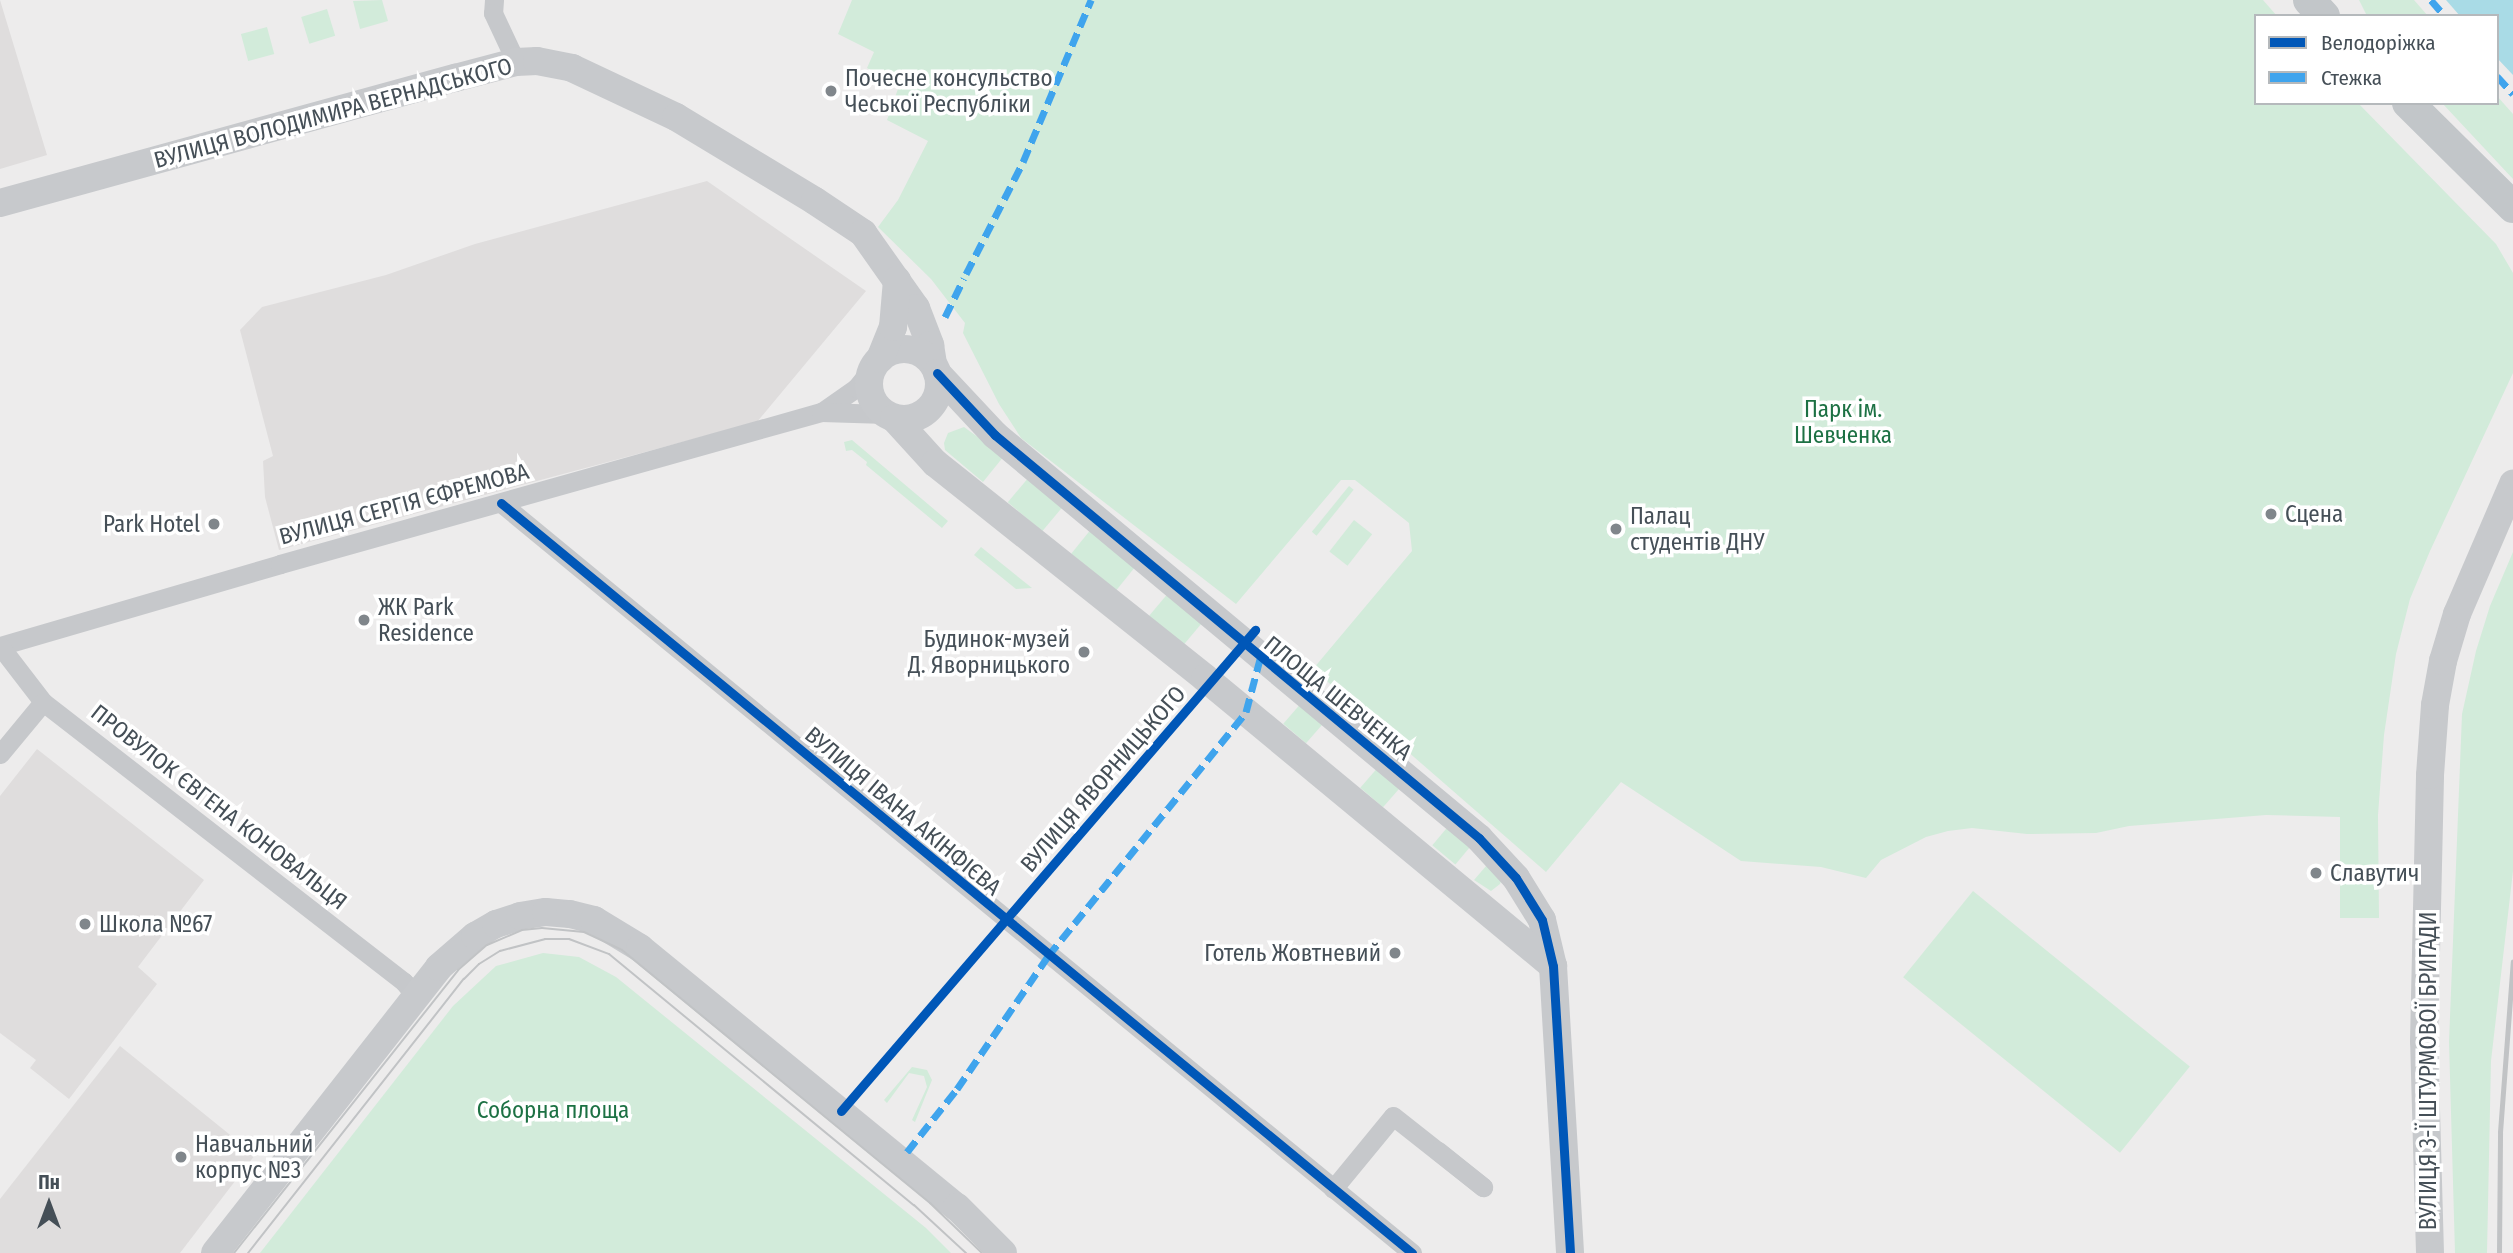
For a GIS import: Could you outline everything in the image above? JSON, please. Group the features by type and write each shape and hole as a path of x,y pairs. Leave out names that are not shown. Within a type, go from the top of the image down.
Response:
{"main road":[{"path":"2309,0 2322,14"},
{"path":"2410,105 2513,207"},
{"path":"2489,186 2513,223"}],"street":[{"path":"494,0 493,13 516,62"},
{"name":"ВУЛИЦЯ ВОЛОДИМИРА ВЕРНАДСЬКОГО","path":"0,203 516,62 537,61 572,68 685,123 846,220 874,245 897,280 924,326 935,368"},
{"path":"897,280 893,327 877,363 870,393 873,401 935,463 1206,678 1553,966"},
{"path":"877,363 903,349 920,353 935,368 939,392 930,408 913,418 890,416"},
{"name":"ВУЛИЦЯ СЕРГІЯ ЄФРЕМОВА","path":"0,646 821,412 850,392 877,363"},
{"name":"ПЛОЩА ШЕВЧЕНКА","path":"935,368 995,435 1479,838 1516,877 1536,909 1553,966 1570,1253"},
{"name":"ВУЛИЦЯ СЕРГІЯ ЄФРЕМОВА","path":"821,412 890,416"},
{"name":"ВУЛИЦЯ 3-Ї ШТУРМОВОЇ БРИГАДИ","path":"2430,1253 2424,1041 2430,787 2435,705 2443,661 2457,614 2513,484"},
{"name":"ВУЛИЦЯ ІВАНА АКІНФІЄВА","path":"501,503 1412,1253"},
{"name":"ПРОВУЛОК ЄВГЕНА КОНОВАЛЬЦЯ","path":"0,646 43,702 404,982 408,992 416,997"},
{"path":"0,754 43,702"},
{"path":"215,1253 416,997 457,950 496,924 520,916 546,912 594,920 640,948 957,1206 1003,1253"},
{"path":"1334,1189 1393,1116 1483,1187 1438,1151"}],"shaded area":[{"path":"0,0 47,155 0,169"},
{"path":"707,181 866,291 757,422 279,550 265,497 263,461 273,456 240,330 262,307 386,275 475,244"},
{"name":"Школа №67","path":"37,749 204,880 138,967 157,984 69,1099 30,1068 36,1060 0,1033 0,796"},
{"name":"Навчальний корпус №3","path":"120,1046 255,1155 180,1253 0,1253 0,1199"}],"green space":[{"path":"382,0 388,21 360,29 353,1"},
{"name":"Парк iм. Шевченка","path":"852,0 2263,0 2275,14 2254,14 2254,105 2360,105 2496,244 2513,273 2513,373 2410,599 2396,654 2384,735 2378,815 2379,918 2340,918 2340,817 2266,815 2129,826 2096,833 2027,834 1972,828 1948,831 1926,837 1881,860 1866,878 1821,867 1741,861 1621,782 1546,872 1313,669 1412,551 1409,523 1355,480 1341,480 1236,604 1021,438 999,404 963,333 965,323 931,279 878,227 898,200 928,141 887,120 899,86 867,68 874,52 838,34"},
{"path":"2359,0 2414,0 2426,14 2366,14"},
{"path":"327,9 335,36 309,44 301,17"},
{"path":"267,27 274,54 248,61 241,34"},
{"path":"2499,98 2513,114 2513,179 2444,105 2499,105"},
{"path":"964,427 1004,456 983,482 945,450 944,443 948,433"},
{"path":"852,440 948,521 942,528 866,465 867,462 852,450 846,451 844,442"},
{"path":"1029,477 1063,506 1042,531 1008,502"},
{"path":"1349,486 1354,490 1317,536 1312,532"},
{"path":"1354,520 1372,534 1347,566 1329,552"},
{"path":"1092,528 1137,565 1116,590 1071,554"},
{"path":"981,547 1032,588 1016,589 974,555"},
{"path":"2513,552 2513,871 2491,1061 2487,1253 2455,1253 2449,1042 2462,714 2476,651 2490,606"},
{"path":"1170,591 1204,620 1183,645 1149,616"},
{"path":"1303,701 1326,721 1306,743 1283,724"},
{"path":"1380,765 1403,785 1383,807 1360,788"},
{"path":"1451,823 1474,842 1455,864 1432,845"},
{"path":"1493,858 1503,875 1500,884 1491,891 1474,880"},
{"path":"1973,891 2190,1067 2120,1153 1903,977"},
{"name":"Соборна площа","path":"543,953 579,957 616,977 926,1228 951,1253 260,1253 453,1006 496,966"},
{"path":"912,1067 927,1070 932,1080 915,1122 912,1120 927,1087 924,1076 909,1073 887,1103 884,1100"}],"water":[{"path":"2446,0 2513,0 2513,75 2499,60 2499,14 2458,14"}],"tram line":[{"path":"234,1253 458,970 487,945 522,930 542,928 584,932 622,950 930,1203 982,1253"},
{"path":"248,1253 464,979 479,964 500,951 545,939 569,939 609,954 914,1205 966,1253"}],"railway":[{"path":"2499,1253 2500,1132 2513,961"}],"marked path":[{"path":"966,274 1023,162 1091,0"},
{"path":"2431,0 2443,14"},
{"path":"2499,78 2513,94"},
{"path":"945,317 964,278"},
{"path":"907,1152 957,1089 1048,956 1246,712 1260,659"}],"cycle path":[{"path":"937,373 995,435 1479,838 1516,878 1542,920 1553,966 1570,1253"},
{"path":"501,503 1412,1253"},
{"name":"ВУЛИЦЯ ЯВОРНИЦЬКОГО","path":"841,1111 1255,630"}],"place":[{"name":"Почесне консульство Чеської Республіки","path":"831,91"},
{"name":"Сцена","path":"2271,514"},
{"name":"Park Hotel","path":"214,524"},
{"name":"Палац студентів ДНУ","path":"1616,529"},
{"name":"ЖК Park Residence","path":"364,620"},
{"name":"Будинок-музей Д. Яворницького","path":"1084,652"},
{"name":"Славутич","path":"2316,873"},
{"name":"Школа №67","path":"85,924"},
{"name":"Готель Жовтневий","path":"1395,953"},
{"name":"Навчальний корпус №3","path":"181,1157"}]}
